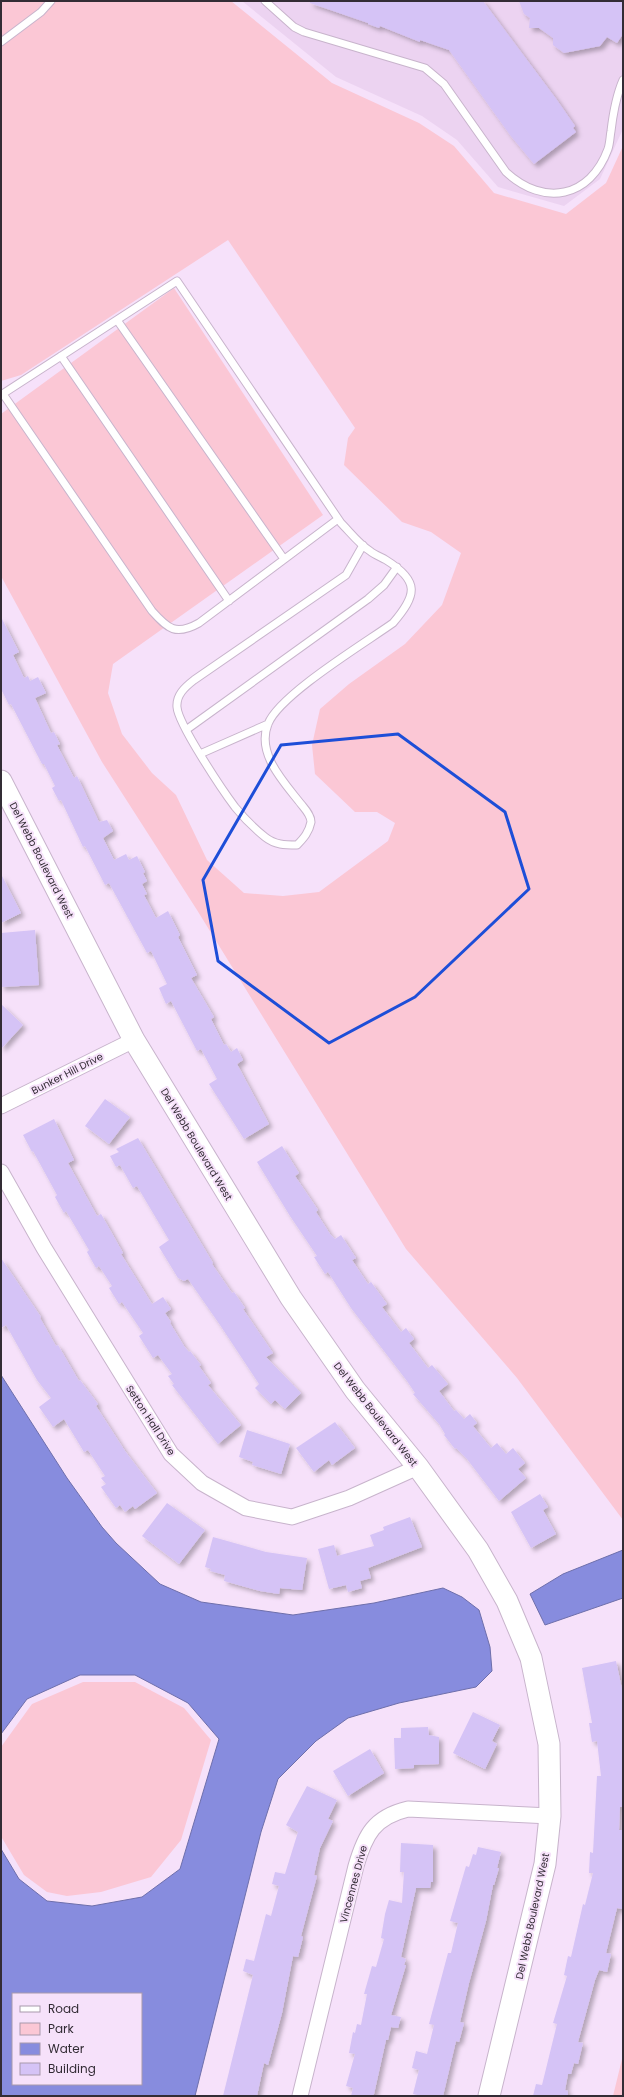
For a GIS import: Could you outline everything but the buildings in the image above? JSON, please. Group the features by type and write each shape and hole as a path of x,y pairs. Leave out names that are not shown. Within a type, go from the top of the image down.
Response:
{"street":[{"name":"Del Webb Boulevard West","path":"1,781 134,1040 291,1298 355,1390 418,1467 478,1550 507,1601 531,1658 549,1744 550,1816 546,1864 489,2096"},
{"name":"Bunker Hill Drive","path":"1,1106 134,1040"},
{"name":"Setton Hall Drive","path":"1,1172 44,1248 171,1454 202,1483 246,1508 292,1517 349,1498 418,1467"},
{"name":"Vincennes Drive","path":"300,2096 356,1866 363,1844 369,1832 387,1816 408,1809 550,1816"}],"lane":[{"path":"1,42 41,12 51,1"},
{"path":"265,1 294,27 304,32 425,68 444,84 506,172 518,183 549,194 567,193 588,178 601,164 608,148 616,99 623,80"},
{"path":"338,519 191,628 175,630 162,622 152,611 2,394 177,281 338,519 370,551 406,574 412,585 404,610 393,623 295,692 277,709 268,724 265,740 268,757 285,784 309,814 311,821 308,834 297,845 277,844 266,838 236,807 200,754 186,730 177,708 177,698 194,680 346,575 363,545"},
{"path":"117,320 284,559"},
{"path":"61,356 229,601"},
{"path":"186,730 368,600 384,585 397,567"},
{"path":"200,754 268,724"}],"highlighted area":[{"path":"398,734 505,812 529,889 415,997 329,1043 218,961 203,880 281,745"}],"shaded area":[{"path":"242,1 623,1 623,129 600,179 564,206 498,187 457,140 422,116 336,77"}],"green space":[{"path":"1,1 231,1 332,83 419,123 454,146 494,193 566,214 606,183 623,146 623,1520 517,1378 406,1249 197,910 102,762 1,576 1,414 174,288 323,515 113,664 108,693 122,734 152,773 176,795 207,860 244,893 283,896 319,892 388,841 395,823 377,812 355,812 315,774 312,745 320,709 349,684 405,644 442,605 461,553 431,532 402,522 344,465 348,438 355,428 228,240 21,375 1,381"},
{"path":"83,1682 135,1682 184,1708 211,1740 181,1840 151,1877 101,1892 67,1896 47,1892 24,1875 2,1838 1,1747 32,1704"},
{"path":"623,2055 623,2096 613,2096"}],"water":[{"path":"1,1375 67,1478 102,1527 116,1543 160,1584 201,1602 293,1615 374,1603 443,1588 462,1597 479,1610 490,1647 492,1671 476,1687 399,1703 348,1718 316,1741 278,1779 261,1832 195,2096 1,2096 1,1849 19,1879 47,1901 92,1906 142,1897 180,1869 219,1739 188,1703 135,1675 80,1675 27,1699 1,1734"},
{"path":"623,1550 623,1598 545,1625 530,1594 563,1574"}]}
